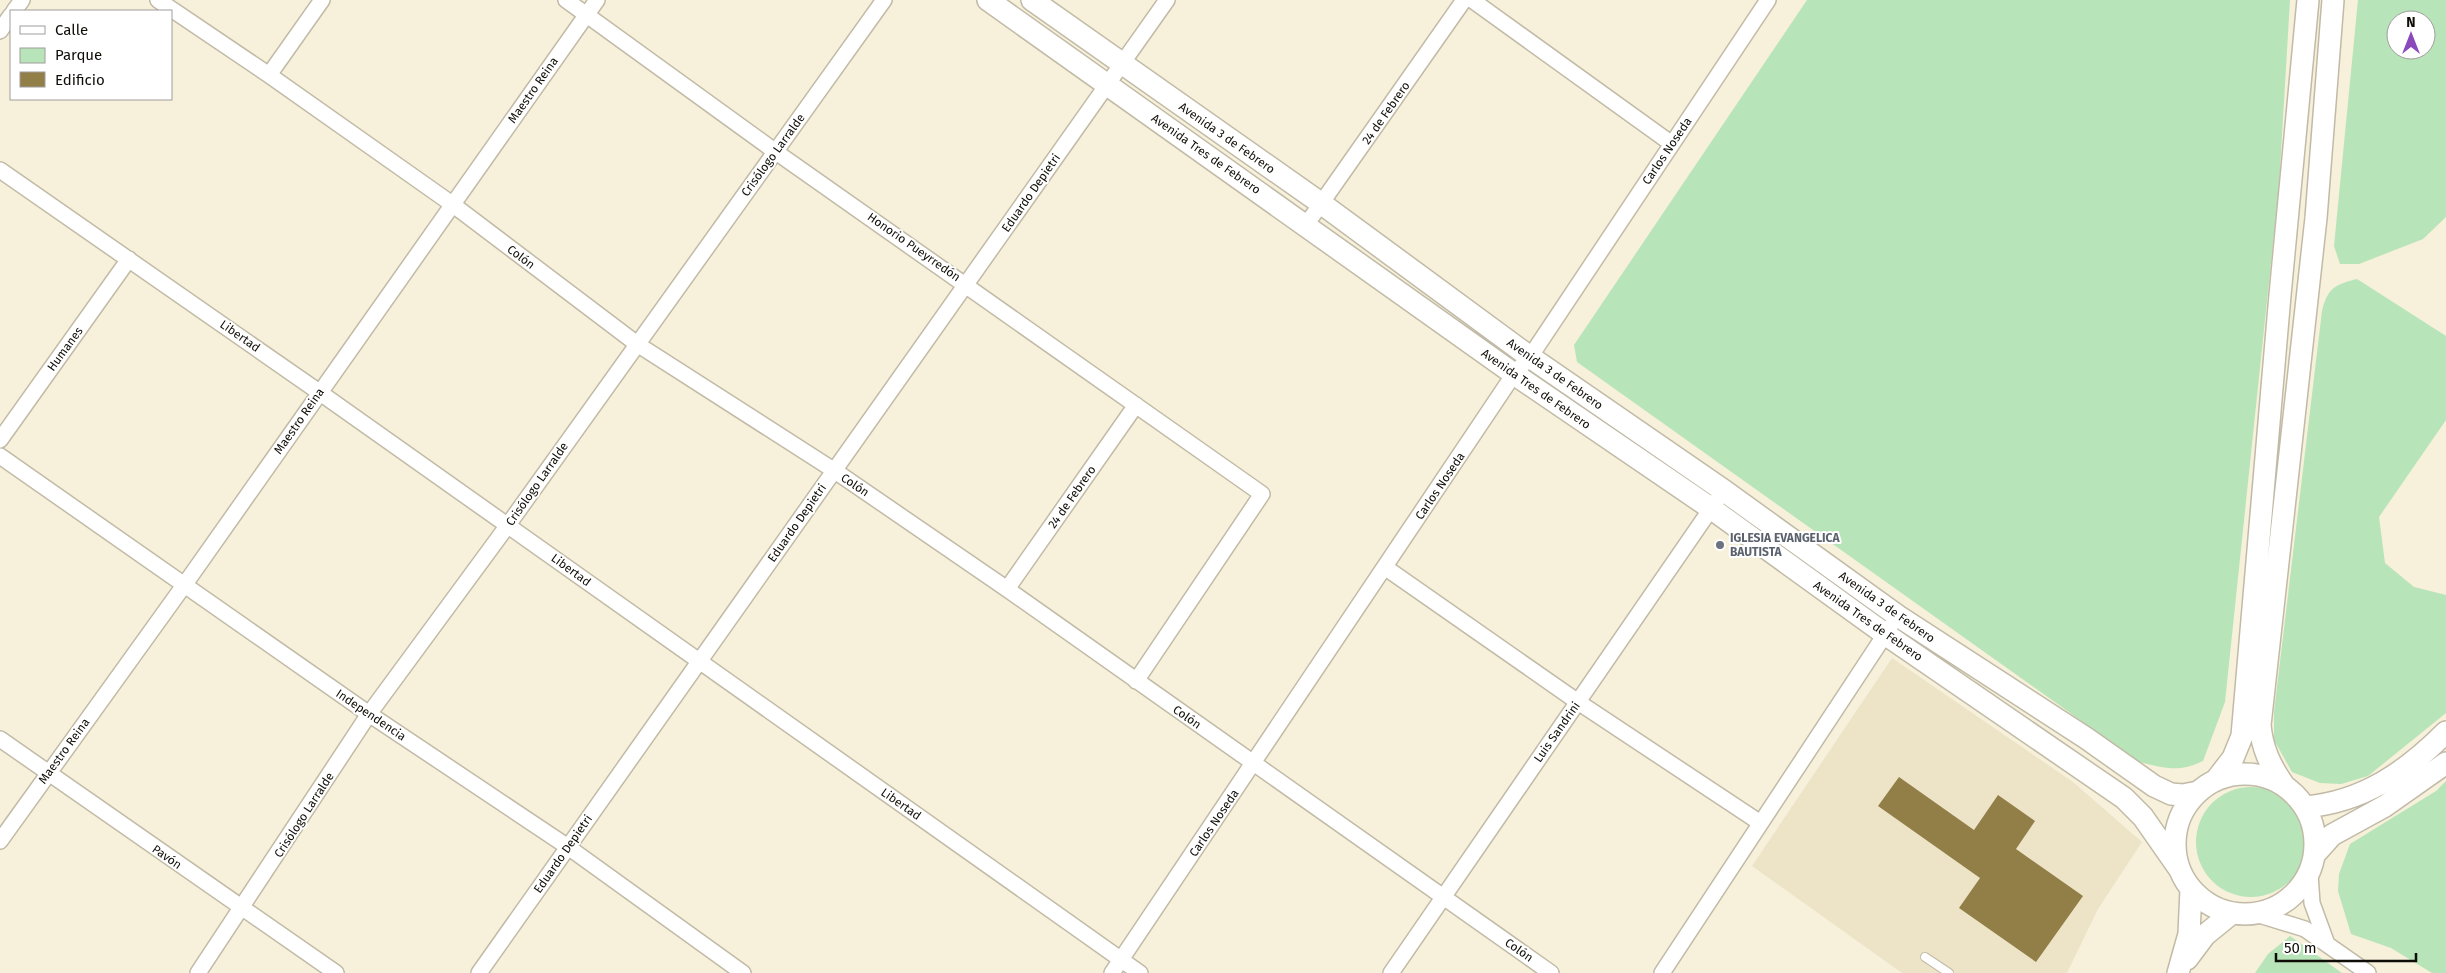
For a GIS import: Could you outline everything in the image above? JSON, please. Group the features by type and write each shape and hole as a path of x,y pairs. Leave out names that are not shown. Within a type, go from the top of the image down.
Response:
{"main road":[{"name":"Avenida Tres de Febrero","path":"988,0 1514,374 1712,509 1885,634 2124,798 2143,817 2180,870"},
{"name":"Avenida 3 de Febrero","path":"1032,0 1121,65 1322,204 1530,357 1723,490 1898,616 2086,738 2154,786 2171,794 2183,795 2198,792"},
{"path":"2216,780 2233,758 2242,736 2280,295 2308,0"},
{"path":"2283,784 2261,776 2238,774 2216,780 2198,792 2184,809 2177,828 2175,849 2180,870 2191,889 2203,900 2232,913 2256,914 2278,906 2296,893 2310,874 2315,854 2314,829 2305,807 2283,784 2270,764 2261,742 2260,725 2314,237 2333,0"},
{"path":"2305,807 2328,805 2352,799 2385,782 2427,752 2446,732"},
{"path":"2315,854 2332,836 2385,806 2446,763"},
{"path":"2178,972 2189,934 2191,889"},
{"path":"2178,972 2205,935 2232,913"}],"street":[{"name":"Colón","path":"158,0 269,75 452,204 637,344 834,470 1007,589 1551,973"},
{"path":"269,75 322,0"},
{"name":"Honorio Pueyrredón","path":"566,0 776,152 1262,494 1136,680"},
{"name":"Maestro Reina","path":"0,841 185,584 597,0"},
{"name":"Crisólogo Larralde","path":"198,973 242,910 370,714 508,525 884,0"},
{"name":"Eduardo Depietri","path":"479,973 1167,0"},
{"name":"24 de Febrero","path":"1306,225 1464,0"},
{"path":"1472,0 1672,144"},
{"name":"Carlos Noseda","path":"1112,973 1386,568 1514,374 1530,357 1768,0"},
{"path":"0,31 10,16"},
{"name":"Libertad","path":"0,170 508,525 1140,973"},
{"name":"Humanes","path":"0,440 129,259"},
{"name":"24 de Febrero","path":"1007,589 1136,404"},
{"name":"Independencia","path":"0,456 370,714 568,847 743,973"},
{"name":"Luis Sandrini","path":"1391,973 1712,509 1723,490"},
{"path":"1386,568 1578,702 1760,822"},
{"path":"1662,973 1760,822 1898,616"},
{"name":"Pavón","path":"0,739 242,910 336,973"},
{"path":"2310,874 2312,903 2327,944"},
{"path":"2256,914 2305,928 2368,973"}],"lane":[{"path":"1925,956 1949,973"}],"shaded area":[{"path":"1892,658 2073,782 2142,842 2098,909 2067,973 1902,973 1752,866"}],"green space":[{"path":"1807,0 2290,0 2279,186 2225,702 2203,761 2179,768 2139,762 1577,362 1574,345"},
{"path":"2358,0 2446,0 2446,217 2423,239 2359,264 2340,264 2334,246"},
{"path":"2357,279 2446,336 2446,420 2379,517 2385,563 2414,587 2446,595 2446,713 2368,776 2341,784 2320,783 2292,772 2274,740 2274,712 2322,311 2327,297 2334,288"},
{"path":"2446,781 2446,973 2432,973 2391,948 2351,934 2338,891 2339,874 2350,844 2436,791"},
{"path":"2251,787 2272,791 2290,803 2302,821 2306,842 2302,863 2290,881 2272,893 2251,897 2230,893 2212,881 2200,863 2196,842 2200,821 2212,803 2230,791"},
{"path":"2290,936 2342,973 2255,973 2268,954"}],"building":[{"path":"1899,777 1974,830 1998,795 2035,821 2016,849 2083,896 2036,962 1959,908 1980,878 1878,806"}],"place":[{"name":"IGLESIA EVANGELICA BAUTISTA","path":"1720,545"}]}
